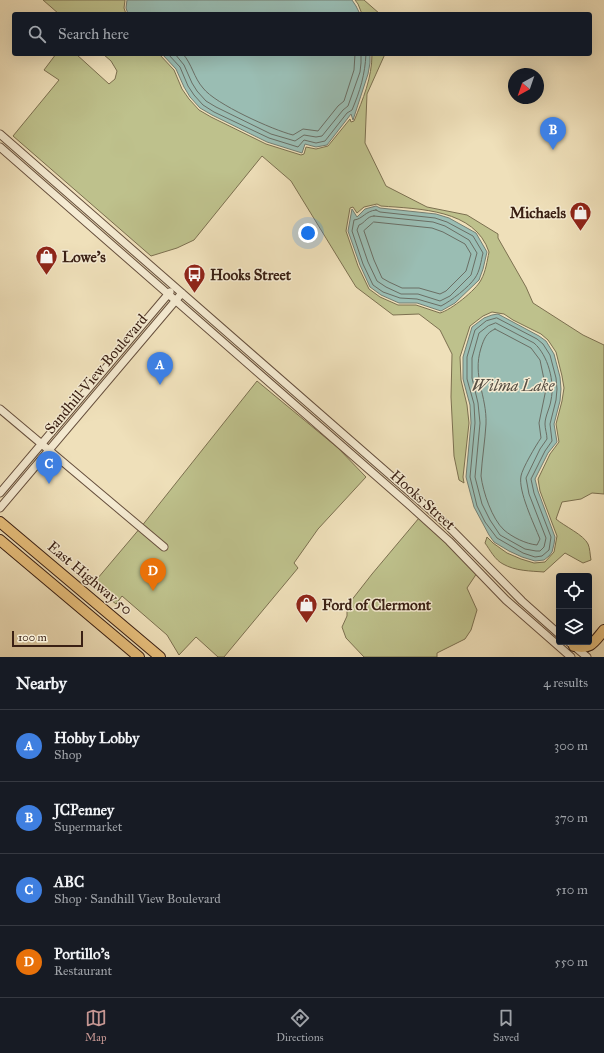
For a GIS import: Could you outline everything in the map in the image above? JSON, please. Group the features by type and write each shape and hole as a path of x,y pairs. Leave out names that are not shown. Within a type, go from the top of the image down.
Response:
{"highway":[{"name":"East Highway 50","path":"0,522 160,657"},
{"name":"East Highway 50","path":"0,540 139,657"},
{"path":"78,606 98,613 106,611"},
{"path":"102,626 107,623 129,630"},
{"path":"592,643 604,630"},
{"path":"574,645 583,648 590,645"}],"street":[{"name":"Hooks Street","path":"0,134 445,523 522,601 556,631"},
{"name":"Hooks Street","path":"0,147 449,540 506,600 571,657"},
{"path":"41,182 47,175"},
{"name":"Sandhill View Boulevard","path":"0,493 174,287"},
{"name":"Sandhill View Boulevard","path":"0,508 182,293"},
{"path":"100,375 108,381"},
{"path":"301,410 308,403"},
{"path":"0,409 164,547"},
{"path":"572,645 579,657"},
{"path":"572,645 587,657"}],"green space":[{"path":"43,0 125,0 124,8 125,12 57,12"},
{"path":"355,0 364,0 378,12 361,12"},
{"path":"54,56 78,56 109,84 115,79 117,71 111,61 105,56 161,56 174,70 182,89 199,110 266,144 301,155 304,154 306,147 316,149 328,146 350,119 351,122 354,121 369,80 372,56 384,56 367,94 365,143 386,186 427,207 467,215 498,234 498,238 526,287 533,303 583,335 604,345 604,494 592,493 581,499 562,502 556,519 586,541 589,547 591,560 583,563 565,553 544,572 523,570 513,568 500,562 485,543 487,537 507,553 534,563 545,562 554,552 557,536 540,491 538,479 550,454 559,442 556,424 564,388 556,352 548,340 541,334 504,314 492,312 483,316 470,326 460,357 461,380 467,405 469,423 463,477 464,483 459,480 454,456 451,397 452,354 440,330 419,314 393,315 356,287 291,181 262,156 194,240 177,248 151,256 13,136 59,80 44,70","holes":["377,204 381,206 412,208 444,214 459,219 472,227 482,238 489,252 484,273 478,284 469,294 456,304 440,313 416,305 398,305 380,297 369,289 358,266 346,231 350,208 353,207 357,213 364,207"]},
{"path":"257,381 338,448 366,477 318,529 294,563 298,568 224,657 218,657 196,637 179,655 167,635 122,596 116,604 92,585 141,527"},
{"path":"419,518 477,573 467,588 477,610 471,630 465,639 437,653 437,657 364,657 346,638 342,627 347,616 347,606"}],"water":[{"path":"127,0 352,0 359,12 127,12 126,8"},
{"path":"164,56 370,56 368,74 353,120 351,114 327,145 316,147 305,144 302,153 267,142 200,108 190,97 176,69"},
{"path":"376,206 380,208 436,214 449,218 476,233 487,252 479,280 455,303 441,311 417,303 399,303 381,295 370,287 360,265 348,231 352,209 357,217 365,209"},
{"name":"Wilma Lake","path":"498,314 546,341 554,354 560,377 560,401 554,424 557,442 548,453 535,479 555,537 552,552 544,560 535,561 522,557 494,542 474,507 466,477 471,423 470,405 463,379 463,357 472,327 484,318"}],"place":[{"name":"JCPenney","path":"553,150"},
{"name":"Michaels","path":"581,232"},
{"name":"Lowe's","path":"47,276"},
{"name":"Hooks Street","path":"195,294"},
{"name":"Hobby Lobby","path":"160,385"},
{"name":"ABC","path":"49,484"},
{"name":"Portillo's","path":"153,591"},
{"name":"Ford of Clermont","path":"306,624"}]}
